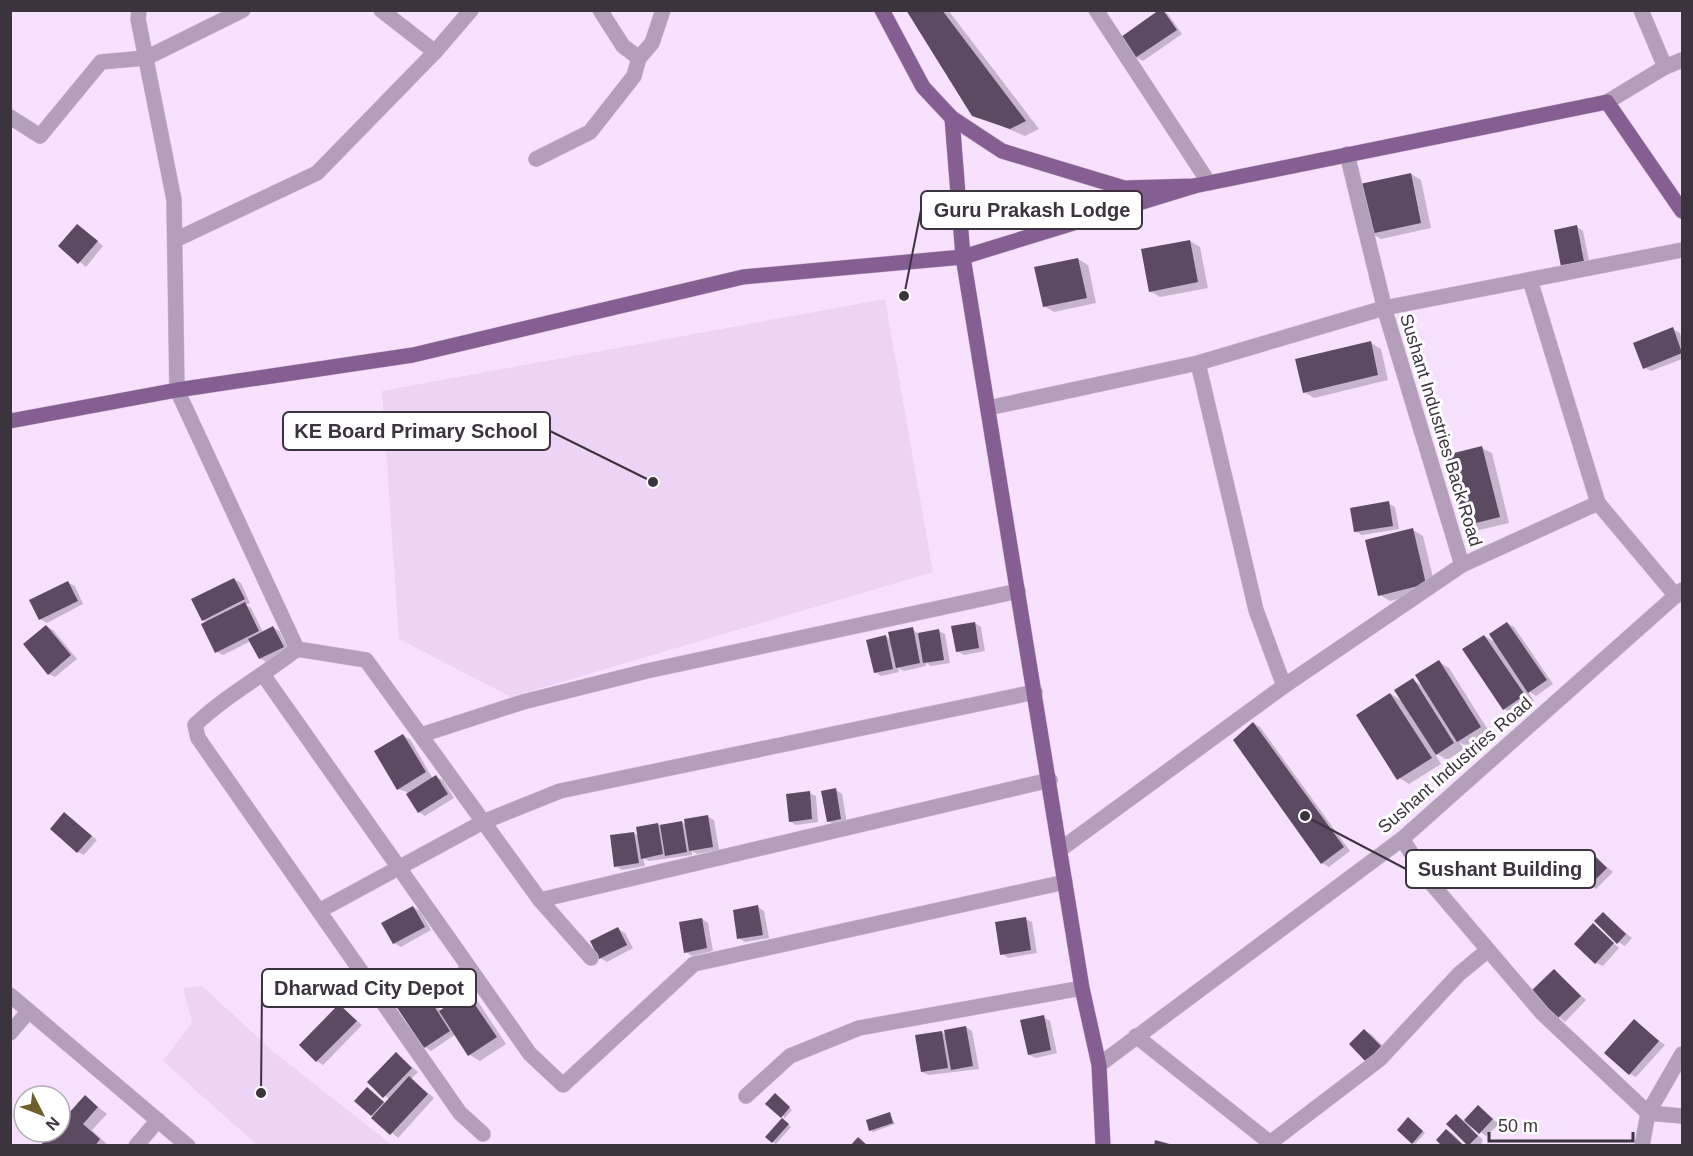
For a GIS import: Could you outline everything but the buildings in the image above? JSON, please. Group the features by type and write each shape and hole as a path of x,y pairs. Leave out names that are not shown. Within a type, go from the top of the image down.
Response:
{"main road":[{"path":"882,10 923,87 952,118 1002,151 1062,172 1124,188 1202,184"},
{"path":"10,421 177,390 412,355 743,277 963,257 1202,184 1606,102 1683,211"},
{"path":"952,118 963,257 1050,780 1082,988 1099,1065 1103,1146"}],"street":[{"path":"139,10 138,19 174,200 177,390 297,649"},
{"path":"10,117 40,136 101,62 146,58 243,10"},
{"path":"381,10 435,52"},
{"path":"175,240 317,173 435,52 471,10"},
{"path":"600,10 623,46 639,58"},
{"path":"537,159 590,132 634,76 639,58 652,43 663,10"},
{"path":"1096,10 1202,184"},
{"path":"1641,10 1665,67"},
{"path":"1606,102 1665,67 1683,60"},
{"name":"Sushant Industries Back Road","path":"1060,849 1284,686 1462,565 1384,308 1347,154"},
{"path":"1384,308 1683,250"},
{"path":"1530,280 1598,503 1679,593"},
{"name":"Sushant Industries Back Road","path":"988,408 1198,363 1384,308"},
{"path":"1198,363 1256,610 1284,686"},
{"path":"1462,565 1598,503"},
{"path":"421,735 523,702 647,671 1018,591"},
{"name":"Sushant Industries Road","path":"1099,1065 1402,839 1679,593"},
{"path":"483,1134 460,1113 198,738 195,725 208,712 264,676 297,649 366,660 540,900 591,958"},
{"path":"264,676 530,1054 563,1085 694,964 1065,882"},
{"path":"319,911 483,822 560,791 1035,692"},
{"path":"540,900 1050,780"},
{"path":"1402,839 1431,883 1542,1013 1648,1113 1683,1116"},
{"path":"1136,1036 1268,1144 1380,1059 1459,974 1488,950"},
{"path":"746,1096 790,1056 859,1028 1082,988"},
{"path":"10,996 188,1146"},
{"path":"10,1033 29,1011"},
{"path":"1642,1146 1648,1113 1683,1054"},
{"path":"136,1146 158,1120"}],"shaded area":[{"path":"885,299 933,572 511,697 399,639 382,391"},
{"path":"202,986 275,1053 392,1145 257,1145 163,1061 192,1022 183,988"}],"place":[{"name":"Guru Prakash Lodge","path":"904,296"},
{"name":"KE Board Primary School","path":"653,482"},
{"name":"Sushant Building","path":"1305,816"},
{"name":"Dharwad City Depot","path":"261,1093"}]}
